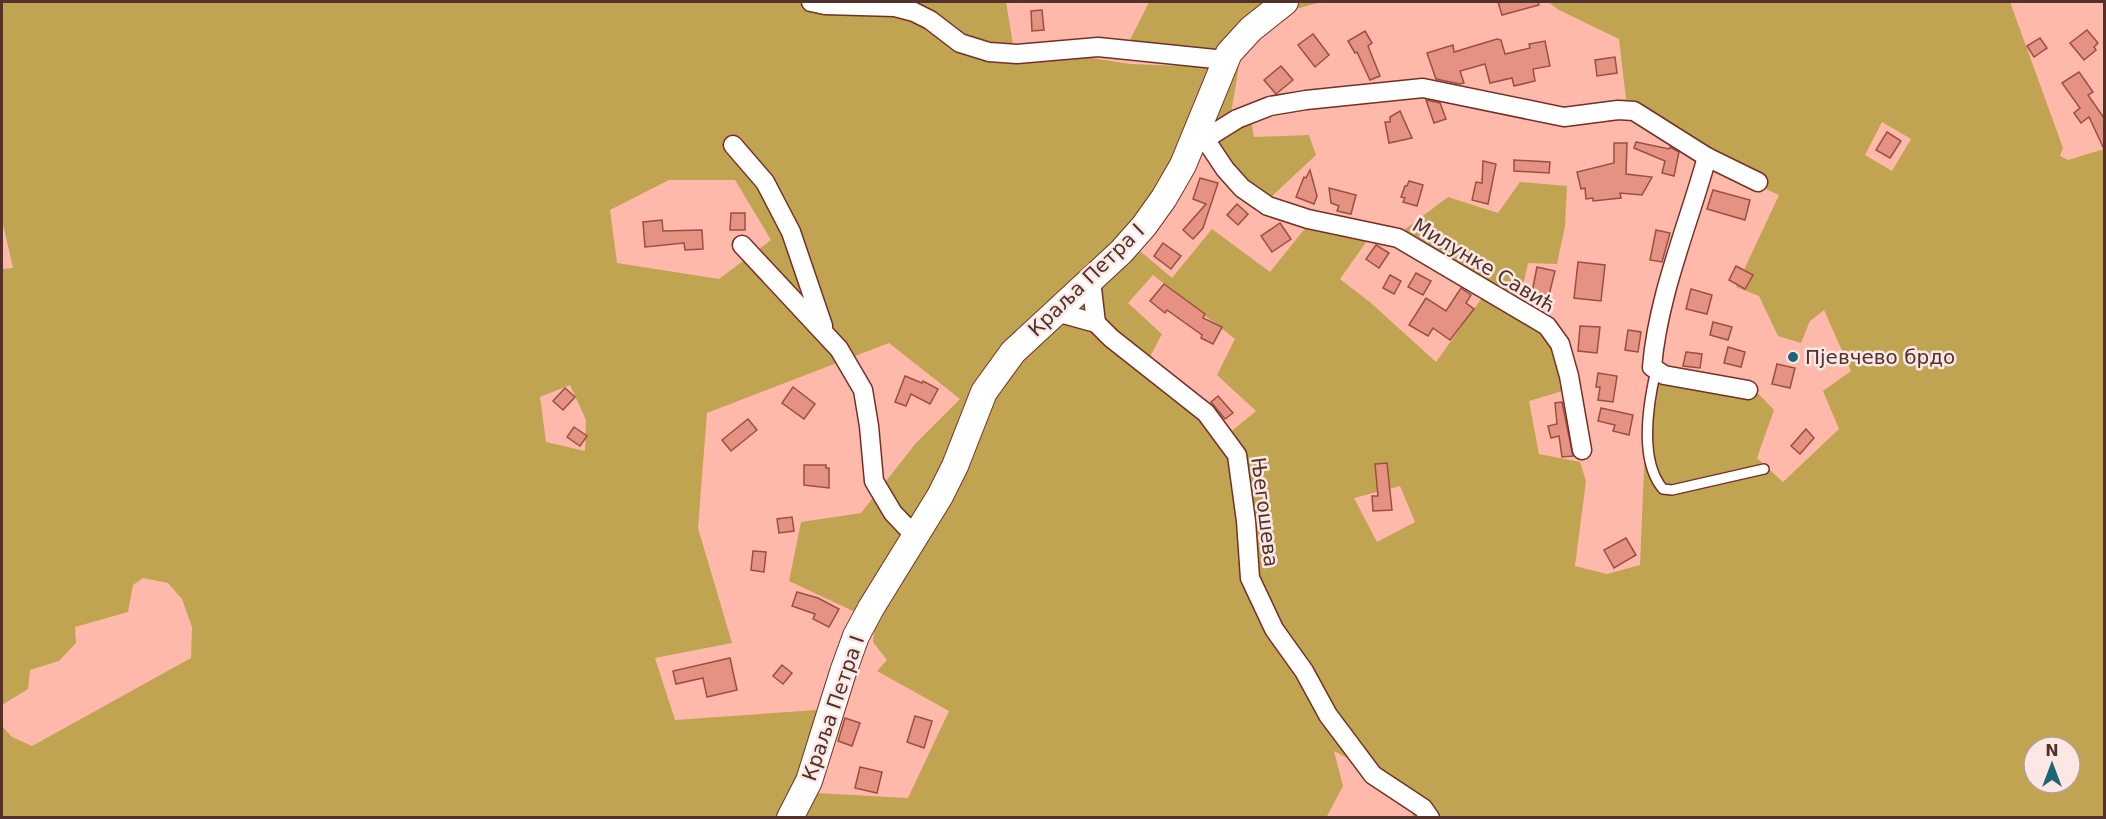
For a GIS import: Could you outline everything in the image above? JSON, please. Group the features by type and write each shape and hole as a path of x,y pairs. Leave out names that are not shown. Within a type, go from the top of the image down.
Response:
{"street":[{"path":"811,2 825,5 872,5 904,9 930,20 960,43 989,52 1017,54 1098,47 1225,60"},
{"name":"Краља Петра I","path":"790,818 809,781 856,636 940,496 955,466 984,392 1013,352 1125,247 1144,226 1201,136 1225,60 1251,29 1285,2"},
{"path":"1201,136 1270,106 1339,96 1423,88 1564,117 1618,110 1634,111 1707,157 1758,182"},
{"name":"Милунке Савић","path":"1201,136 1242,188 1268,206 1308,219 1398,238 1546,326 1560,344 1569,376 1582,450"},
{"path":"733,145 765,182 791,232 826,334"},
{"path":"1707,157 1667,286 1653,350 1652,367 1664,375 1748,390"},
{"path":"742,245 839,349 863,390 870,426 874,482 893,513 916,537"},
{"path":"1090,280 1096,323"},
{"name":"Његошева","path":"1056,312 1096,323 1111,338 1206,413 1237,455 1246,521 1250,578 1274,629 1304,671 1329,715 1373,775 1424,808 1430,818"}],"lane":[{"path":"1656,370 1648,405 1650,465 1655,480 1663,489 1672,490 1764,469"}],"shaded area":[{"path":"2,2 1006,2 1013,44 1061,44 1072,55 1130,64 1210,67 1293,3 1321,2 1282,13 1241,53 1231,114 1390,81 1422,92 1251,119 1254,137 1309,135 1316,155 1270,198 1198,145 1133,245 1172,278 1212,229 1270,272 1307,226 1369,238 1340,279 1371,303 1436,362 1484,295 1400,233 1448,197 1498,213 1520,182 1567,186 1565,226 1557,264 1528,263 1519,303 1559,333 1576,387 1529,401 1539,454 1580,462 1586,481 1575,566 1607,574 1640,565 1648,374 1750,385 1774,410 1757,458 1783,482 1839,429 1823,391 1851,371 1824,310 1810,321 1801,343 1778,336 1759,296 1736,287 1779,195 1710,164 1616,101 1626,99 1619,39 1559,10 1548,2 2010,2 2063,148 2060,156 2068,160 2104,149 2104,817 1412,817 1413,812 1366,779 1355,762 1334,751 1343,786 1326,818 2,817 2,726 12,737 32,746 191,658 192,627 182,599 168,583 143,578 133,585 128,612 75,627 76,643 59,661 30,670 28,689 2,705 2,269 13,268 2,220","holes":["1882,122 1911,139 1892,171 1865,155","669,180 735,180 771,240 719,279 617,263 610,210","1153,275 1235,339 1217,375 1256,411 1228,434 1148,360 1162,334 1128,303","889,343 960,399 916,443 861,513 801,522 789,581 857,613 875,625 873,642 887,660 877,671 949,711 908,798 816,793 841,720 816,710 675,720 655,658 732,643 698,528 707,413","570,385 586,420 585,451 546,442 540,397","1400,486 1415,522 1377,542 1354,498"]},
{"path":"1149,2 1291,2 1216,51 1128,44"}],"building":[{"path":"1498,2 1538,2 1539,5 1502,15"},
{"path":"1042,10 1044,30 1032,31 1031,11"},
{"path":"2087,30 2098,43 2094,47 2096,50 2084,60 2070,43"},
{"path":"1365,31 1372,43 1368,46 1380,76 1370,80 1357,52 1355,53 1348,41"},
{"path":"1313,34 1329,55 1315,67 1298,45"},
{"path":"2040,38 2047,48 2034,57 2027,46"},
{"path":"1497,39 1501,40 1505,54 1530,48 1529,44 1545,41 1550,66 1533,69 1535,81 1514,86 1512,78 1490,83 1485,64 1460,71 1464,83 1436,79 1427,53 1453,45 1454,52"},
{"path":"1615,57 1617,73 1597,76 1595,60"},
{"path":"1281,66 1293,80 1276,94 1264,80"},
{"path":"2079,72 2093,92 2088,95 2104,118 2104,149 2089,117 2081,123 2074,113 2080,108 2062,83"},
{"path":"1426,100 1440,103 1446,119 1434,123"},
{"path":"1400,111 1412,138 1389,143 1385,122 1390,122 1390,117"},
{"path":"1887,132 1901,141 1890,158 1876,150"},
{"path":"1636,142 1669,149 1670,147 1679,152 1674,176 1662,173 1665,161 1634,148"},
{"path":"1614,143 1627,143 1626,174 1652,177 1642,195 1620,193 1621,198 1593,201 1593,198 1586,199 1585,188 1581,189 1577,172 1614,163"},
{"path":"1514,160 1550,162 1549,173 1514,171"},
{"path":"1483,161 1496,164 1488,204 1472,200 1476,182 1482,183"},
{"path":"1310,170 1317,196 1314,204 1296,197 1304,177 1306,178"},
{"path":"1200,178 1218,183 1203,228 1193,239 1183,230 1206,204 1193,199"},
{"path":"1409,181 1423,185 1417,206 1403,202 1405,198 1401,197"},
{"path":"1329,188 1356,195 1351,214 1337,211 1339,206 1331,203"},
{"path":"1713,190 1750,200 1745,220 1707,209"},
{"path":"1237,204 1248,214 1238,225 1227,215"},
{"path":"731,213 745,213 745,230 730,230"},
{"path":"662,220 663,231 702,230 703,249 685,250 684,243 645,247 643,222"},
{"path":"1280,223 1291,239 1272,252 1261,236"},
{"path":"1656,230 1670,233 1662,262 1650,260"},
{"path":"1163,243 1181,256 1171,269 1154,256"},
{"path":"1376,245 1389,253 1379,268 1366,259"},
{"path":"1578,262 1605,265 1601,301 1574,298"},
{"path":"1736,266 1753,275 1745,289 1729,280"},
{"path":"1537,267 1555,271 1549,295 1532,292"},
{"path":"1416,273 1431,281 1423,295 1408,287"},
{"path":"1390,275 1401,281 1394,294 1383,288"},
{"path":"1164,284 1205,314 1203,318 1222,327 1213,344 1201,338 1202,335 1167,310 1165,313 1150,301"},
{"path":"1461,288 1471,295 1466,303 1474,309 1450,340 1433,328 1428,336 1409,325 1426,298 1446,311"},
{"path":"1691,289 1712,295 1707,314 1686,309"},
{"path":"1713,322 1732,327 1728,340 1710,335"},
{"path":"1580,326 1600,327 1597,353 1578,351"},
{"path":"1628,330 1641,332 1638,352 1625,350"},
{"path":"1728,347 1745,352 1741,367 1724,363"},
{"path":"1686,352 1702,354 1700,368 1683,366"},
{"path":"1777,364 1795,368 1790,388 1772,384"},
{"path":"1598,373 1617,376 1613,402 1598,400 1600,387 1596,387"},
{"path":"905,376 922,383 923,381 938,389 930,404 911,394 906,406 895,402"},
{"path":"793,387 815,404 804,419 782,403"},
{"path":"565,388 575,397 563,410 553,401"},
{"path":"1218,396 1233,413 1225,419 1211,402"},
{"path":"1562,402 1573,456 1562,457 1559,436 1551,438 1548,426 1557,424 1555,403"},
{"path":"1601,408 1633,415 1629,435 1613,431 1615,425 1598,421"},
{"path":"748,419 757,430 731,451 722,440"},
{"path":"574,427 587,436 580,446 567,437"},
{"path":"1806,429 1814,438 1800,454 1791,446"},
{"path":"1387,463 1392,510 1373,511 1372,496 1378,496 1375,464"},
{"path":"804,465 826,465 826,468 829,468 829,488 804,485"},
{"path":"792,517 794,531 779,533 777,519"},
{"path":"1626,538 1636,555 1614,568 1604,550"},
{"path":"753,551 766,552 764,572 751,570"},
{"path":"797,592 818,598 839,609 829,627 813,619 815,614 792,606"},
{"path":"730,658 737,690 707,697 703,678 676,684 673,671"},
{"path":"782,665 792,673 783,684 773,676"},
{"path":"915,716 932,721 924,748 907,742"},
{"path":"845,718 860,723 852,746 838,741"},
{"path":"860,767 882,772 877,793 855,788"}],"place":[{"name":"Пјевчево брдо","path":"1793,357"}]}
